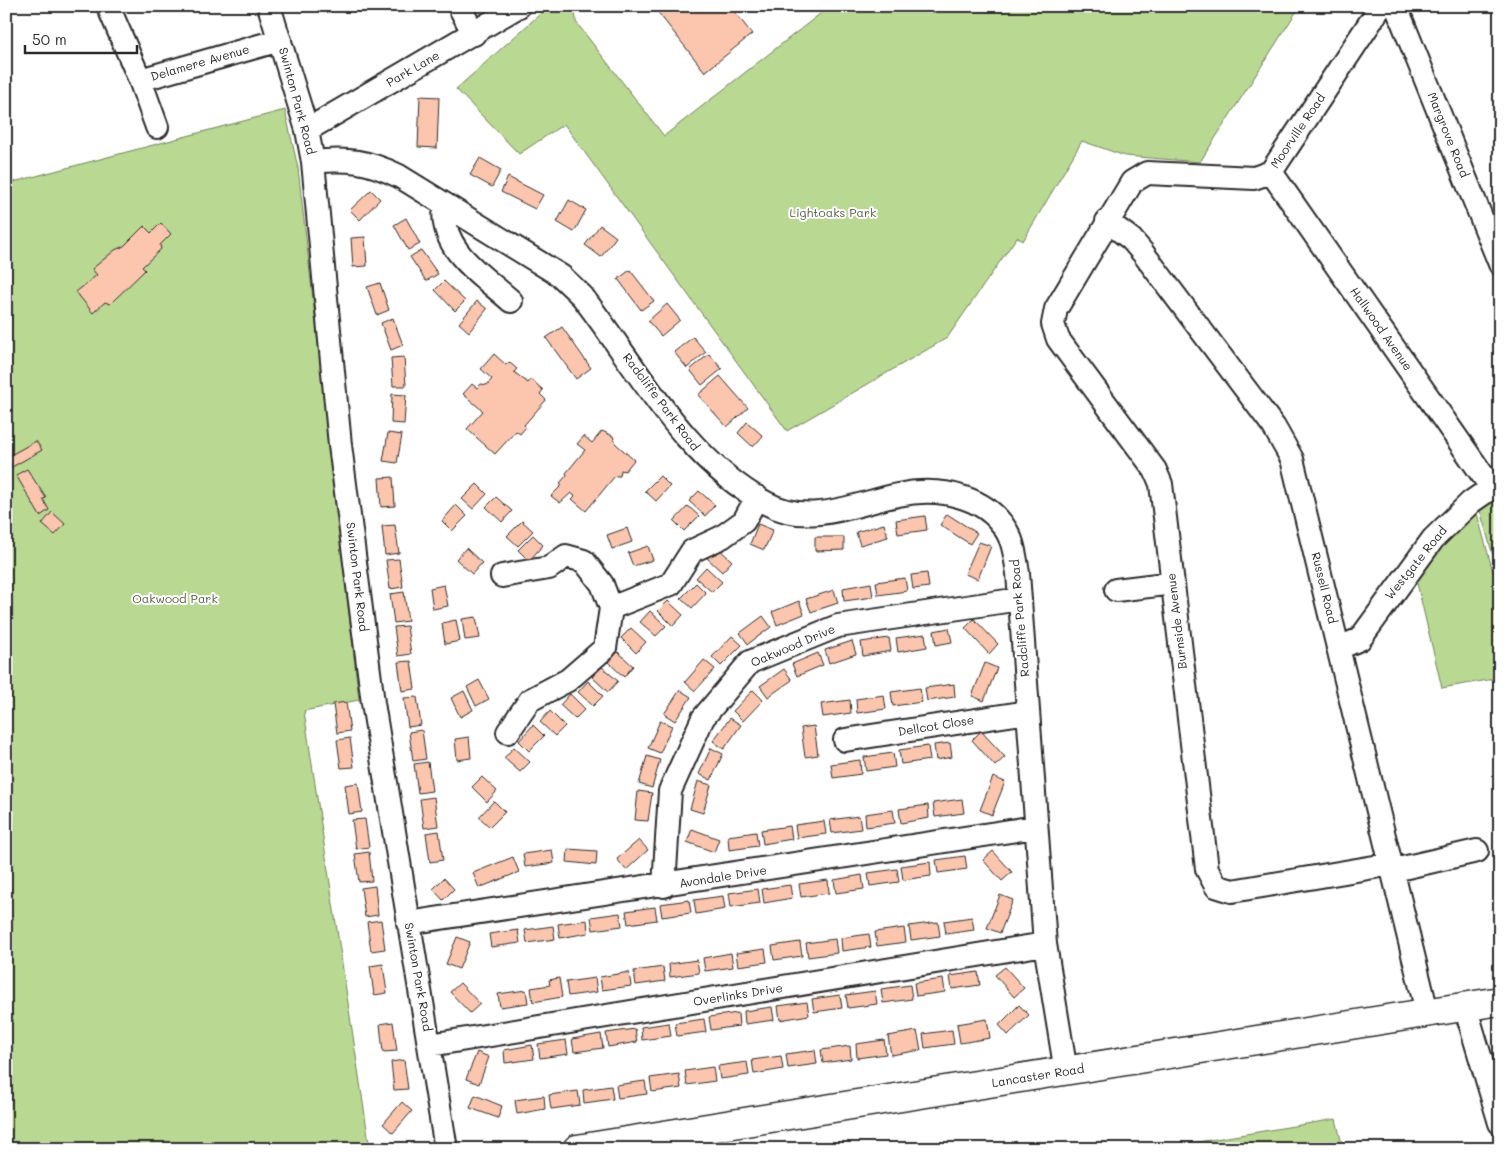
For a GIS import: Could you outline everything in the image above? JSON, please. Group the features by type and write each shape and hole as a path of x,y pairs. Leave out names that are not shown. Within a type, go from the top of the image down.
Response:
{"main road":[{"name":"Lancaster Road","path":"577,1149 1500,1001"}],"street":[{"name":"Delamere Avenue","path":"108,6 140,80 280,40"},
{"name":"Swinton Park Road","path":"269,6 307,130 313,162 340,445 373,703 446,1149"},
{"path":"459,6 474,34"},
{"name":"Park Lane","path":"307,130 519,6"},
{"name":"Moorville Road","path":"1106,221 1132,182 1147,173 1254,178 1270,172 1380,6"},
{"name":"Margrove Road","path":"1396,6 1500,264"},
{"path":"140,80 157,128"},
{"name":"Radcliffe Park Road","path":"313,162 347,160 374,164 446,205 561,276 575,288 700,454 729,480 782,510 811,514 833,512 910,493 938,493 969,499 990,512 1008,534 1014,550 1020,599 1045,944 1066,1072"},
{"name":"Hallwood Avenue","path":"1270,172 1495,484"},
{"path":"446,205 445,228 451,243 466,262 511,301"},
{"name":"Burnside Avenue","path":"1106,221 1056,309 1053,324 1058,339 1158,477 1164,499 1172,583 1207,869 1212,881 1221,889 1232,891 1393,867"},
{"name":"Russell Road","path":"1106,221 1131,239 1143,253 1274,427 1287,448 1296,471 1427,1012"},
{"name":"Westgate Road","path":"1339,648 1360,639 1433,539 1465,508 1495,484"},
{"path":"611,608 671,584 692,552 722,537 744,521 757,497"},
{"path":"502,576 549,568 566,556 584,561 602,584 611,608 605,648 568,680 530,700 508,732"},
{"path":"1116,590 1172,583"},
{"name":"Oakwood Drive","path":"664,886 670,791 703,718 750,662 838,626 1020,599"},
{"name":"Dellcot Close","path":"845,740 1028,712"},
{"name":"Avondale Drive","path":"408,923 664,886 1036,827"},
{"path":"1393,867 1478,851"},
{"name":"Overlinks Drive","path":"430,1045 1045,944"},
{"path":"1465,1006 1500,1123"}],"green space":[{"name":"Lightoaks Park","path":"549,6 575,6 576,22 664,136 830,6 1300,6 1200,162 1125,156 1082,141 1023,241 1017,237 947,338 787,431 564,124 519,154 456,89"},
{"name":"Oakwood Park","path":"285,110 298,168 359,700 304,711 370,1149 6,1149 6,184"},
{"path":"1500,494 1500,580 1479,507"},
{"path":"1476,510 1500,597 1500,678 1442,688 1415,575 1437,547"},
{"path":"1336,1119 1343,1149 1155,1149"}],"building":[{"path":"653,6 730,6 752,34 705,72"},
{"path":"420,96 439,97 437,148 418,147"},
{"path":"480,158 501,170 492,187 470,175"},
{"path":"508,177 543,195 535,209 501,192"},
{"path":"371,190 380,199 360,220 350,210"},
{"path":"569,200 586,210 574,232 557,222"},
{"path":"406,218 420,244 408,250 394,225"},
{"path":"161,223 171,234 160,245 161,249 142,267 145,270 110,304 105,302 93,313 76,292 97,275 92,269 115,250 124,246 144,226 151,233"},
{"path":"600,225 616,237 601,257 585,245"},
{"path":"365,237 367,266 353,267 351,238"},
{"path":"421,250 438,274 426,281 410,257"},
{"path":"630,270 654,301 641,310 618,279"},
{"path":"444,281 465,301 455,311 435,290"},
{"path":"380,283 389,310 377,315 367,287"},
{"path":"477,301 487,309 469,332 459,323"},
{"path":"667,304 680,320 661,336 648,321"},
{"path":"393,318 403,345 391,350 381,323"},
{"path":"562,327 591,368 576,379 546,338"},
{"path":"693,337 706,352 687,368 674,352"},
{"path":"494,354 506,365 509,362 517,369 514,372 528,383 531,379 543,390 540,394 546,400 524,425 526,427 520,434 516,431 495,454 467,429 483,411 463,394 472,384 477,388 481,384 487,385 492,379 481,369"},
{"path":"709,354 722,369 702,385 690,370"},
{"path":"404,357 406,386 393,386 391,358"},
{"path":"720,376 748,408 727,427 698,395"},
{"path":"392,394 406,395 404,424 391,423"},
{"path":"747,422 763,436 753,447 738,433"},
{"path":"602,431 613,436 615,443 634,460 625,471 621,470 620,476 615,476 586,511 572,499 575,496 571,493 560,503 551,496 562,485 560,483 567,475 566,473 585,450 577,444 584,436 592,443"},
{"path":"388,433 402,435 397,463 383,461"},
{"path":"36,441 42,450 12,467 7,457"},
{"path":"27,469 46,498 43,499 49,510 40,516 16,475"},
{"path":"660,476 670,486 656,501 645,491"},
{"path":"393,477 395,506 381,507 379,478"},
{"path":"477,484 487,494 473,509 462,499"},
{"path":"699,491 715,505 705,516 689,501"},
{"path":"496,497 512,511 502,522 486,507"},
{"path":"456,505 467,516 452,531 442,521"},
{"path":"688,506 699,516 684,531 674,521"},
{"path":"52,512 65,524 55,535 42,524"},
{"path":"947,514 977,533 970,544 940,525"},
{"path":"925,516 927,530 898,534 896,520"},
{"path":"522,521 533,531 518,546 507,536"},
{"path":"758,524 773,530 764,550 750,544"},
{"path":"884,524 888,537 860,545 856,532"},
{"path":"395,525 399,553 385,555 382,526"},
{"path":"627,528 632,542 612,549 607,535"},
{"path":"533,535 543,545 529,561 518,550"},
{"path":"815,537 844,537 844,550 815,551"},
{"path":"979,542 991,546 978,579 965,574"},
{"path":"648,546 653,560 633,566 628,553"},
{"path":"717,547 732,561 722,572 707,558"},
{"path":"466,548 482,563 472,574 456,559"},
{"path":"399,559 403,587 390,589 386,560"},
{"path":"706,567 722,582 712,592 696,578"},
{"path":"927,573 929,587 913,589 911,575"},
{"path":"905,578 907,591 878,595 876,582"},
{"path":"696,583 706,593 692,608 681,598"},
{"path":"871,583 873,597 844,601 843,588"},
{"path":"444,585 448,606 433,609 430,588"},
{"path":"834,590 838,603 811,612 806,599"},
{"path":"404,592 408,621 394,623 390,594"},
{"path":"668,601 683,615 673,626 658,611"},
{"path":"799,601 804,614 777,625 772,612"},
{"path":"650,611 666,626 656,636 640,622"},
{"path":"763,616 771,627 748,644 740,633"},
{"path":"476,617 480,638 465,640 462,619"},
{"path":"974,619 998,644 989,654 965,628"},
{"path":"456,620 460,641 445,644 442,623"},
{"path":"407,626 411,654 398,656 394,627"},
{"path":"631,628 646,642 636,653 621,638"},
{"path":"949,628 952,642 936,645 934,631"},
{"path":"925,634 927,647 898,652 896,638"},
{"path":"732,636 742,645 721,666 712,657"},
{"path":"889,638 891,651 863,656 861,642"},
{"path":"852,641 856,654 829,663 825,650"},
{"path":"618,652 633,666 624,677 608,662"},
{"path":"818,653 823,665 797,676 792,664"},
{"path":"704,660 715,669 695,691 685,682"},
{"path":"411,661 415,689 402,691 398,662"},
{"path":"985,663 997,668 984,701 972,696"},
{"path":"602,667 618,681 608,692 592,677"},
{"path":"784,669 792,680 768,697 760,686"},
{"path":"479,680 489,699 476,706 467,687"},
{"path":"588,681 603,696 593,706 578,692"},
{"path":"954,684 955,697 927,701 925,688"},
{"path":"920,688 922,702 893,706 891,692"},
{"path":"680,690 691,697 675,721 664,714"},
{"path":"753,690 763,700 743,721 733,711"},
{"path":"464,691 473,710 460,717 451,698"},
{"path":"570,694 585,709 575,719 560,705"},
{"path":"884,695 886,709 857,713 856,699"},
{"path":"417,697 421,725 408,727 404,698"},
{"path":"850,700 851,713 823,717 821,704"},
{"path":"346,702 350,731 337,733 333,704"},
{"path":"550,711 565,726 555,736 540,722"},
{"path":"730,718 741,725 724,749 713,741"},
{"path":"660,721 672,726 660,753 648,748"},
{"path":"533,725 544,736 529,751 519,741"},
{"path":"814,726 818,755 805,757 801,728"},
{"path":"422,730 426,759 413,761 409,732"},
{"path":"981,731 1005,757 995,766 972,740"},
{"path":"469,737 471,758 457,760 455,739"},
{"path":"350,738 354,767 341,768 337,740"},
{"path":"950,743 952,757 936,760 934,745"},
{"path":"928,746 930,760 901,764 899,750"},
{"path":"514,747 530,762 520,772 504,758"},
{"path":"711,748 723,754 711,780 699,774"},
{"path":"893,753 895,767 866,771 864,757"},
{"path":"647,756 660,760 652,788 639,784"},
{"path":"860,760 861,774 833,778 831,764"},
{"path":"428,762 432,791 418,793 414,764"},
{"path":"482,777 497,791 487,802 472,787"},
{"path":"993,777 1005,782 992,815 980,810"},
{"path":"698,781 711,785 703,813 690,809"},
{"path":"358,783 362,812 349,814 345,785"},
{"path":"638,791 652,793 648,821 635,820"},
{"path":"434,797 438,826 424,828 420,799"},
{"path":"962,799 964,813 935,817 933,803"},
{"path":"494,801 505,812 490,827 479,817"},
{"path":"928,805 929,818 901,823 899,809"},
{"path":"893,810 895,823 866,827 865,814"},
{"path":"859,816 861,829 832,833 830,820"},
{"path":"365,819 369,847 356,849 352,820"},
{"path":"824,821 826,834 797,838 795,825"},
{"path":"790,826 792,839 763,844 761,830"},
{"path":"692,829 719,839 714,852 687,842"},
{"path":"439,831 443,860 430,862 426,833"},
{"path":"756,832 758,846 729,850 728,836"},
{"path":"639,840 648,850 626,870 617,859"},
{"path":"568,849 597,851 596,865 567,862"},
{"path":"552,850 554,863 525,867 523,854"},
{"path":"993,851 1012,872 1002,881 983,860"},
{"path":"369,852 372,881 359,882 355,854"},
{"path":"965,856 967,869 938,873 936,860"},
{"path":"513,857 519,872 479,888 473,873"},
{"path":"930,862 931,876 903,880 901,866"},
{"path":"897,869 899,882 870,886 868,873"},
{"path":"862,875 864,889 836,893 834,880"},
{"path":"444,878 454,889 443,900 433,889"},
{"path":"828,880 829,893 801,897 799,884"},
{"path":"790,885 792,898 764,903 762,889"},
{"path":"375,886 378,915 365,917 361,888"},
{"path":"758,889 760,903 731,907 729,893"},
{"path":"1000,895 1013,900 1000,933 987,928"},
{"path":"723,896 725,909 696,914 694,900"},
{"path":"689,900 691,913 662,917 660,904"},
{"path":"655,907 657,920 628,924 626,911"},
{"path":"620,913 622,926 593,930 591,917"},
{"path":"972,917 974,930 946,934 944,921"},
{"path":"381,920 385,949 371,951 367,922"},
{"path":"587,920 588,933 560,938 558,924"},
{"path":"938,922 940,936 911,940 909,926"},
{"path":"553,926 555,939 527,943 525,930"},
{"path":"904,928 906,942 877,946 875,932"},
{"path":"518,930 520,943 491,947 489,934"},
{"path":"869,934 871,947 842,951 841,938"},
{"path":"457,937 470,942 459,969 446,964"},
{"path":"835,939 837,953 808,957 806,943"},
{"path":"800,942 802,956 774,960 772,946"},
{"path":"765,949 767,962 738,966 736,953"},
{"path":"731,953 733,967 705,971 703,958"},
{"path":"697,960 699,973 670,977 669,964"},
{"path":"383,964 387,993 374,995 370,966"},
{"path":"663,967 665,981 636,985 634,971"},
{"path":"1005,967 1024,988 1014,997 995,975"},
{"path":"629,972 631,986 602,990 600,977"},
{"path":"978,972 980,985 952,989 950,976"},
{"path":"559,978 562,997 533,1002 531,988 550,985 549,980"},
{"path":"595,978 597,992 568,996 566,982"},
{"path":"943,979 945,992 916,996 914,983"},
{"path":"460,983 480,1004 470,1013 450,992"},
{"path":"910,985 912,999 883,1003 881,989"},
{"path":"526,990 528,1003 500,1007 498,994"},
{"path":"875,991 877,1004 848,1008 846,995"},
{"path":"840,995 842,1008 814,1012 812,999"},
{"path":"807,1002 809,1015 780,1020 778,1006"},
{"path":"1019,1005 1029,1015 1008,1035 999,1025"},
{"path":"772,1007 774,1020 745,1024 744,1011"},
{"path":"738,1013 739,1026 711,1030 709,1017"},
{"path":"704,1019 706,1032 677,1036 675,1023"},
{"path":"987,1019 990,1038 960,1043 957,1024"},
{"path":"393,1022 397,1051 383,1052 380,1024"},
{"path":"669,1023 671,1036 642,1040 641,1027"},
{"path":"635,1029 637,1042 608,1047 606,1033"},
{"path":"952,1030 954,1044 925,1048 923,1034"},
{"path":"917,1031 921,1050 891,1055 888,1036"},
{"path":"601,1034 603,1048 574,1052 572,1039"},
{"path":"566,1040 568,1054 540,1058 538,1044"},
{"path":"884,1040 886,1054 857,1058 856,1044"},
{"path":"532,1045 534,1059 505,1063 504,1050"},
{"path":"850,1046 851,1059 823,1063 821,1050"},
{"path":"815,1050 817,1064 788,1068 786,1054"},
{"path":"477,1052 489,1057 479,1084 466,1079"},
{"path":"781,1056 783,1069 754,1074 752,1060"},
{"path":"404,1060 408,1089 394,1090 391,1062"},
{"path":"747,1062 749,1075 720,1079 718,1066"},
{"path":"713,1067 715,1081 687,1085 685,1071"},
{"path":"679,1074 681,1088 652,1092 650,1078"},
{"path":"645,1081 647,1094 618,1098 616,1085"},
{"path":"611,1086 613,1099 584,1103 583,1090"},
{"path":"578,1091 580,1105 551,1109 549,1095"},
{"path":"475,1095 502,1106 498,1118 470,1108"},
{"path":"544,1096 545,1109 517,1114 515,1100"},
{"path":"402,1102 412,1111 393,1133 383,1124"}]}
